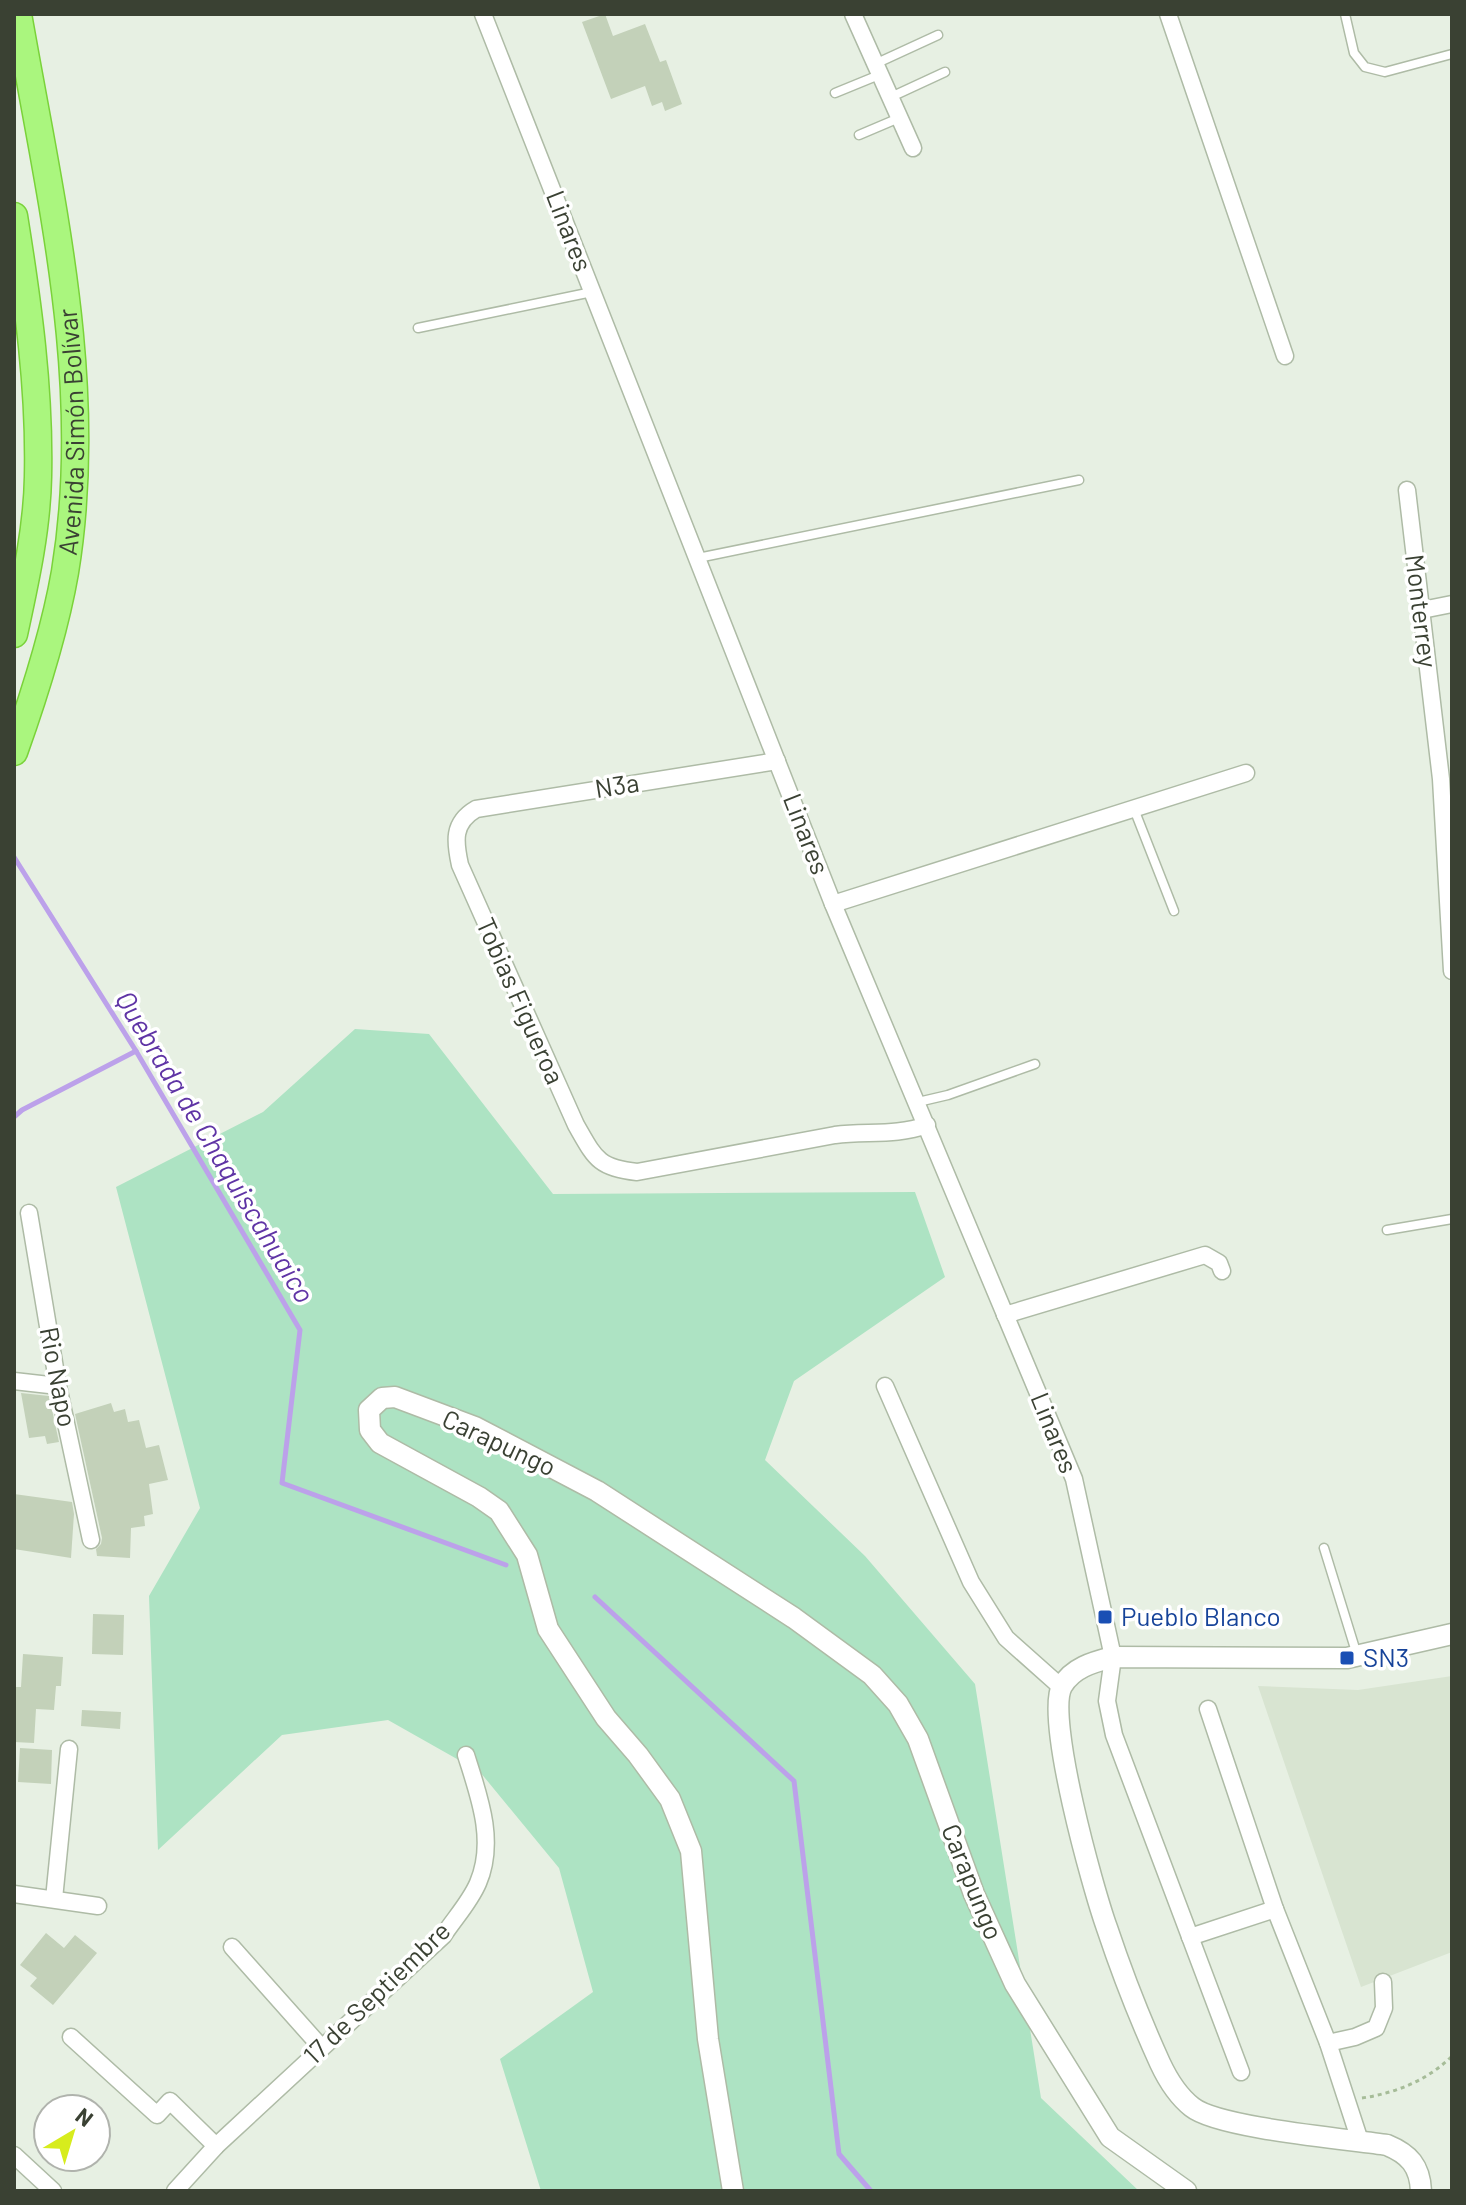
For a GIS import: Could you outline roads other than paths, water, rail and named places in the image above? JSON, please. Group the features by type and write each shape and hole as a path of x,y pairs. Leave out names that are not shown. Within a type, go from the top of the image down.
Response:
{"highway":[{"name":"Avenida Simón Bolívar","path":"14,752 28,713 65,572 75,426 68,303 18,14"},
{"name":"Avenida Simón Bolívar","path":"14,216 36,369 38,466 33,532 14,634"}],"street":[{"name":"Linares","path":"483,14 833,904 1074,1479 1113,1657"},
{"path":"853,14 913,148"},
{"path":"1168,14 1285,356"},
{"name":"Monterrey","path":"1407,490 1441,779 1452,971"},
{"path":"1422,610 1452,604"},
{"name":"N3a","path":"461,821 476,809 505,803 777,761"},
{"path":"833,904 1246,773"},
{"name":"Tobias Figueroa","path":"461,821 455,837 460,865 576,1125 591,1151 612,1169 637,1172 835,1135 861,1131 905,1133 927,1125"},
{"name":"Rio Napo","path":"29,1213 58,1386 91,1540"},
{"path":"1005,1315 1205,1255 1219,1263 1222,1271"},
{"path":"14,1381 58,1386"},
{"path":"885,1386 971,1582 1006,1638 1061,1687"},
{"name":"Carapungo","path":"733,2191 708,2039 691,1851 670,1799 606,1718 548,1629 527,1555 499,1511 380,1443 370,1430 369,1410 382,1398 395,1397 475,1427 597,1491 794,1618 872,1675 898,1704 918,1739 974,1894 1015,1984 1110,2137 1186,2191"},
{"path":"1421,2191 1415,2164 1403,2151 1387,2145 1224,2121 1193,2108 1174,2087 1161,2065 1106,1926 1069,1782 1057,1720 1061,1687 1087,1664 1113,1657 1357,1656 1452,1634"},
{"path":"1113,1657 1107,1701 1114,1735 1241,2072"},
{"path":"1208,1709 1275,1909 1328,2043 1360,2141"},
{"path":"54,1899 69,1749"},
{"name":"17 de Septiembre","path":"175,2191 216,2146 443,1936 478,1884 485,1858 485,1815 466,1755"},
{"path":"14,1894 98,1906"},
{"path":"1190,1937 1275,1909"},
{"path":"232,1947 321,2047"},
{"path":"1328,2043 1376,2028 1384,2008 1383,1982"},
{"path":"71,2037 157,2115 170,2101 216,2146"},
{"path":"14,2155 53,2191"}],"lane":[{"path":"1345,14 1354,53 1365,67 1385,72 1452,54"},
{"path":"835,93 938,35"},
{"path":"890,97 945,72"},
{"path":"859,135 899,118"},
{"path":"418,328 592,292"},
{"path":"697,558 1079,480"},
{"path":"1134,809 1174,911"},
{"path":"918,1102 948,1095 1035,1064"},
{"path":"1387,1230 1452,1219"},
{"path":"1324,1548 1357,1656"}],"waterway":[{"name":"Quebrada de Chaquiscahuaico","path":"14,857 136,1051 300,1330 282,1483 506,1565"},
{"path":"14,1117 136,1051"},
{"name":"Quebrada de Chaquiscahuaico","path":"595,1597 794,1781 839,2154 871,2191"}],"place":[{"name":"Pueblo Blanco","path":"1105,1617"},
{"name":"SN3","path":"1347,1658"}]}
